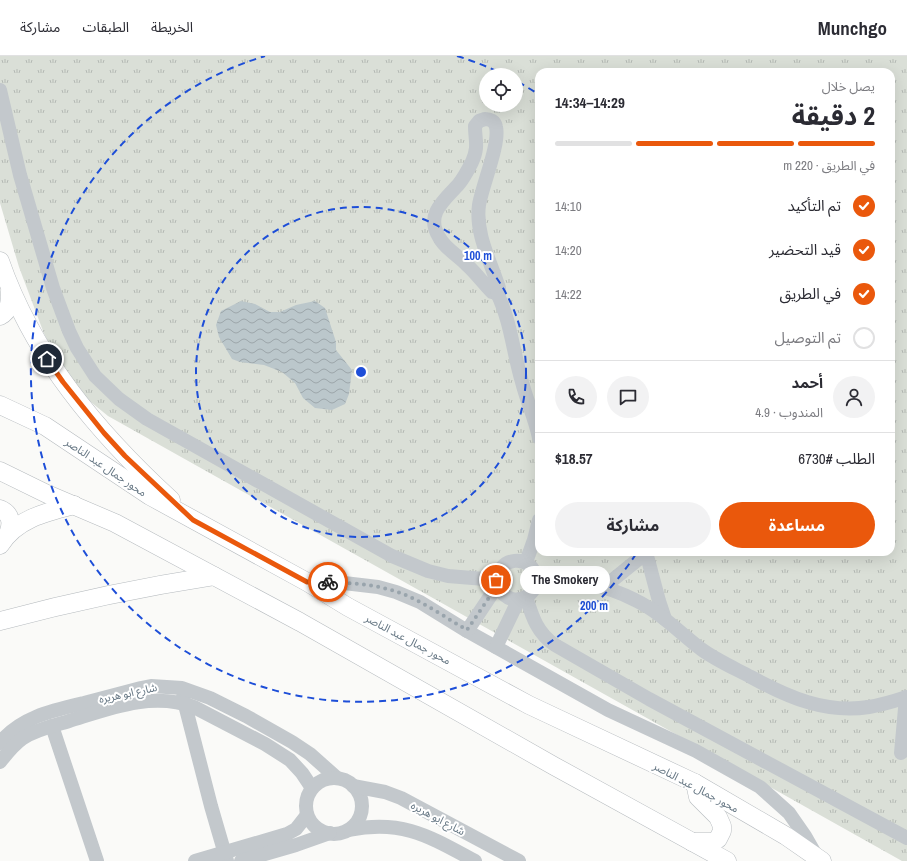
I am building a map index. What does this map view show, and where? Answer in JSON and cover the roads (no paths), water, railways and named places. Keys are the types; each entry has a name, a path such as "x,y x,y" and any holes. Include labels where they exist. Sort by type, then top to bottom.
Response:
{"main road":[{"path":"0,261 10,291 40,347 63,382 82,407 125,456 193,520"},
{"path":"0,316 7,311 9,307 10,291"},
{"name":"محور جمال عبد الناصر","path":"0,405 44,426 131,484 193,520 307,582 348,607 529,705 696,783 773,828 820,859"},
{"path":"0,471 47,494 115,523 300,622 554,766 728,861"},
{"path":"4,540 20,525 34,517 74,505"},
{"path":"0,509 5,511 10,518 10,527 4,540"},
{"path":"0,620 52,607 178,581 214,576"},
{"path":"692,842 712,842 718,839 722,831 722,826 718,817 698,797 696,793 696,783"}],"street":[{"path":"0,90 20,175 58,302 77,348 95,376 108,389 146,419 392,556 428,571 448,576 497,583"},
{"path":"497,293 492,292 468,265 444,245 434,226 438,206 466,174 472,162 477,147 475,126 479,121 485,119 491,120 495,124 496,134 494,150 482,192 479,213 482,238 499,288 497,293 510,326 522,384 535,419"},
{"path":"526,562 535,536"},
{"path":"604,587 642,556"},
{"path":"647,556 665,619"},
{"path":"467,630 497,583 498,572 503,565 510,561 518,560 526,562 536,575 536,583 533,591 523,598 496,647"},
{"path":"536,575 576,580 604,587 636,600 665,619 701,649 717,659 798,700 826,707 856,708 870,707 907,697 901,753"},
{"path":"307,582 346,583 378,587 396,592 420,602 608,710 696,751 760,787 789,813 820,859"},
{"path":"497,583 502,594 510,599 523,598"},
{"path":"523,598 538,628 545,637 555,645 649,699 907,838"},
{"name":"شارع ابو هريره","path":"0,743 11,731 21,724 38,716 141,688 165,686 182,688 210,698 292,742 310,754 337,778"},
{"path":"182,688 183,703 226,857"},
{"name":"شارع ابو هريره","path":"0,762 14,745 34,732 132,703 162,700 183,703 221,720 265,744 290,760 302,772 312,788"},
{"path":"52,726 97,861"},
{"path":"337,778 346,780 353,786 358,792 362,809 357,820 349,830 336,834 316,827 307,815 306,806 307,796 312,788 323,780 337,778"},
{"name":"شارع ابو هريره","path":"353,786 386,792 401,798 519,861"},
{"path":"195,861 226,857 287,834 296,829 307,815"},
{"name":"شارع ابو هريره","path":"349,830 379,826 409,830 428,836 475,861"},
{"path":"241,861 296,845 330,833"}],"water":[{"path":"241,301 255,304 270,312 280,312 296,305 315,301 325,308 336,342 336,350 352,370 349,394 345,404 332,410 315,408 303,398 295,383 282,372 264,365 240,362 232,359 219,337 216,325 221,311"}],"place":[{"name":"The Smokery","path":"496,580"}]}
